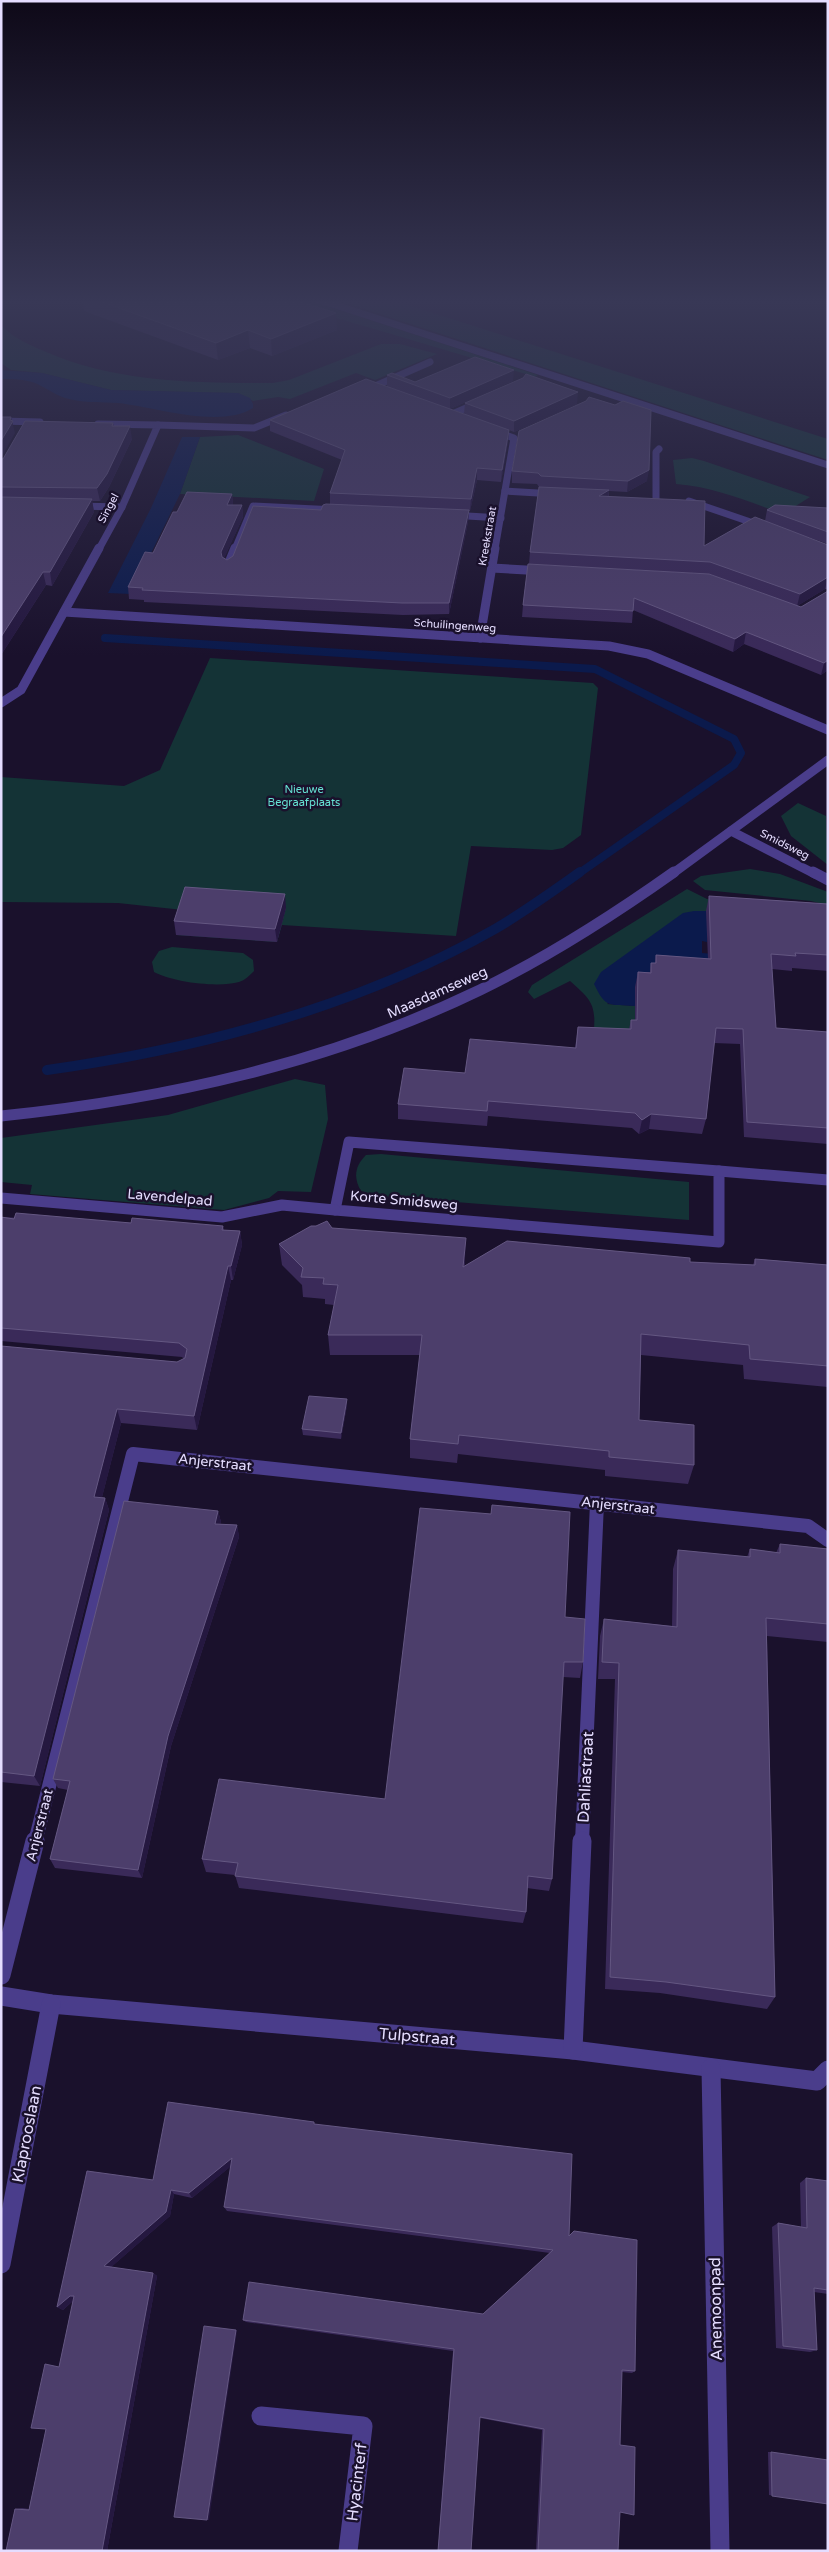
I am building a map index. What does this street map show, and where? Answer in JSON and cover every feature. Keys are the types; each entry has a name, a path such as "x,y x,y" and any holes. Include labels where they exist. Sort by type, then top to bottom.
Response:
{"street":[{"path":"93,423 254,428 277,418"},
{"path":"684,418 828,465"},
{"path":"1,421 46,422"},
{"path":"23,429 28,422"},
{"name":"Singel","path":"1,703 21,690 122,507 158,425"},
{"path":"486,428 514,438 523,434"},
{"name":"Kreekstraat","path":"480,638 514,438"},
{"path":"656,499 656,452 659,449"},
{"path":"505,491 561,494"},
{"path":"646,498 666,500"},
{"path":"676,500 695,501 767,528"},
{"path":"66,506 122,507"},
{"path":"228,565 254,506 341,510"},
{"path":"445,515 501,518"},
{"path":"492,568 551,571"},
{"name":"Schuilingenweg","path":"64,612 609,646 648,654 828,730"},
{"name":"Maasdamseweg","path":"1,1116 122,1103 197,1089 294,1063 424,1016 487,987 546,956 671,875 828,760"},
{"name":"Smidsweg","path":"730,831 828,880"},
{"name":"Korte Smidsweg","path":"718,1170 718,1242 335,1210 349,1142 718,1170 828,1180"},
{"name":"Lavendelpad","path":"1,1198 222,1217 282,1205 335,1210"},
{"name":"Anjerstraat","path":"1,1975 133,1454 808,1526 828,1540"},
{"name":"Dahliastraat","path":"573,2050 597,1503"},
{"name":"Tulpstraat","path":"1,1996 50,2004 573,2050 817,2081 828,2070"},
{"name":"Klaprooslaan","path":"1,2264 50,2004"},
{"name":"Anemoonpad","path":"711,2068 720,2551"},
{"name":"Hyacinterf","path":"261,2416 363,2426 348,2551"}],"green space":[{"path":"699,418 762,418 828,439 828,460"},
{"path":"238,435 324,469 314,501 180,494 200,437"},
{"path":"692,458 810,497 783,514 717,491 676,484 673,460"},
{"name":"Nieuwe Begraafplaats","path":"210,658 593,683 598,688 581,835 563,848 552,850 471,846 456,936 282,925 277,942 176,935 183,910 118,903 1,902 1,777 124,786 160,770"},
{"path":"798,803 826,816 828,865 791,836 781,816"},
{"path":"750,869 780,874 828,892 828,905 811,901 705,890 693,881 701,876"},
{"path":"687,889 707,899 804,907 707,911 607,1004 635,1006 635,1018 748,1041 594,1029 594,1013 590,1002 570,981 534,999 528,992 532,985"},
{"path":"172,947 243,953 253,960 254,971 245,979 230,984 195,983 172,979 154,972 152,962 159,951"},
{"path":"295,1079 325,1085 328,1119 311,1192 278,1191 269,1198 224,1210 30,1194 32,1185 1,1182 1,1138 168,1115"},
{"path":"381,1154 689,1182 689,1220 378,1196 361,1191 356,1176 359,1163 366,1155"}],"water":[{"path":"182,437 200,437 180,494 131,594 108,593 151,508"},
{"path":"707,911 707,942 702,941 702,953 714,954 714,974 635,987 635,1006 609,1004 602,998 594,984 601,972 683,913"}],"building":[{"path":"1,418 11,418 10,420 13,421 1,441"},
{"path":"274,418 476,418 509,430 502,470 477,468 471,499 330,493 345,450 270,420"},
{"path":"506,418 520,418 514,421"},
{"path":"548,418 651,418 649,470 628,481 541,476 538,473 512,471 519,431"},
{"path":"25,421 113,423 112,426 130,426 107,474 97,488 1,487 1,459 3,459"},
{"path":"539,487 609,490 599,496 705,501 704,546 755,517 828,545 828,577 800,594 710,562 530,552"},
{"path":"187,492 232,494 227,505 242,505 221,552 222,557 227,560 233,556 253,506 321,510 323,505 326,504 469,510 449,603 402,603 142,590 143,588 128,587 145,552 153,553 173,512 177,512"},
{"path":"1,497 92,499 50,572 43,572 1,637"},
{"path":"775,505 828,508 828,532 767,510"},
{"path":"528,564 709,574 801,607 828,591 828,660 824,663 746,632 735,639 634,598 633,611 523,605"},
{"path":"185,887 285,894 275,929 174,921"},
{"path":"709,896 828,904 828,955 795,953 796,956 771,954 776,1028 828,1032 828,1128 747,1122 743,1029 716,1028 706,1119 651,1114 642,1120 635,1113 488,1101 487,1111 398,1104 404,1068 465,1073 470,1039 576,1048 578,1027 631,1029 631,1020 637,1020 638,972 651,973 651,963 656,963 656,955 711,959"},
{"path":"16,1213 131,1223 132,1218 223,1226 222,1230 240,1231 231,1266 228,1266 194,1416 117,1409 94,1497 105,1498 34,1776 1,1772 1,1346 177,1362 185,1358 187,1349 179,1343 1,1328 1,1217 14,1219"},
{"path":"327,1221 332,1228 466,1238 463,1267 507,1241 690,1258 690,1262 755,1265 755,1259 828,1265 828,1366 750,1359 749,1345 641,1334 639,1420 694,1425 694,1465 609,1457 609,1451 459,1435 458,1444 410,1439 422,1335 328,1335 338,1285 323,1284 324,1278 301,1277 303,1268 279,1244 311,1226"},
{"path":"309,1396 347,1399 341,1433 302,1429"},
{"path":"124,1501 218,1511 215,1524 237,1525 168,1736 138,1870 50,1859 70,1781 53,1779"},
{"path":"492,1505 570,1512 565,1617 585,1619 583,1662 564,1662 552,1879 528,1876 526,1912 235,1876 238,1863 202,1859 219,1779 385,1799 420,1508 491,1514"},
{"path":"780,1544 828,1549 828,1624 766,1618 775,1997 666,1982 610,1977 619,1663 602,1662 604,1619 677,1627 678,1550 750,1557 750,1549 780,1553"},
{"path":"168,2102 314,2122 314,2124 572,2154 569,2236 574,2231 637,2240 635,2371 622,2370 620,2445 635,2447 634,2515 620,2512 618,2551 538,2551 544,2429 480,2417 471,2551 438,2551 454,2349 243,2320 249,2282 483,2314 553,2250 224,2207 232,2158 189,2193 171,2190 166,2212 104,2266 153,2273 102,2551 6,2551 15,2509 29,2510 46,2429 31,2428 45,2364 59,2367 74,2296 70,2296 57,2307 87,2171 153,2180"},
{"path":"806,2178 828,2181 828,2290 814,2288 817,2350 783,2346 778,2223 807,2228"},
{"path":"204,2326 236,2330 207,2520 174,2517"},
{"path":"771,2452 828,2460 828,2504 772,2496"}],"waterway":[{"path":"105,638 595,669 734,739 741,753 734,765 578,874"},
{"path":"47,1070 163,1050 221,1036 334,1002 389,981 443,957 495,929 580,872"}]}
